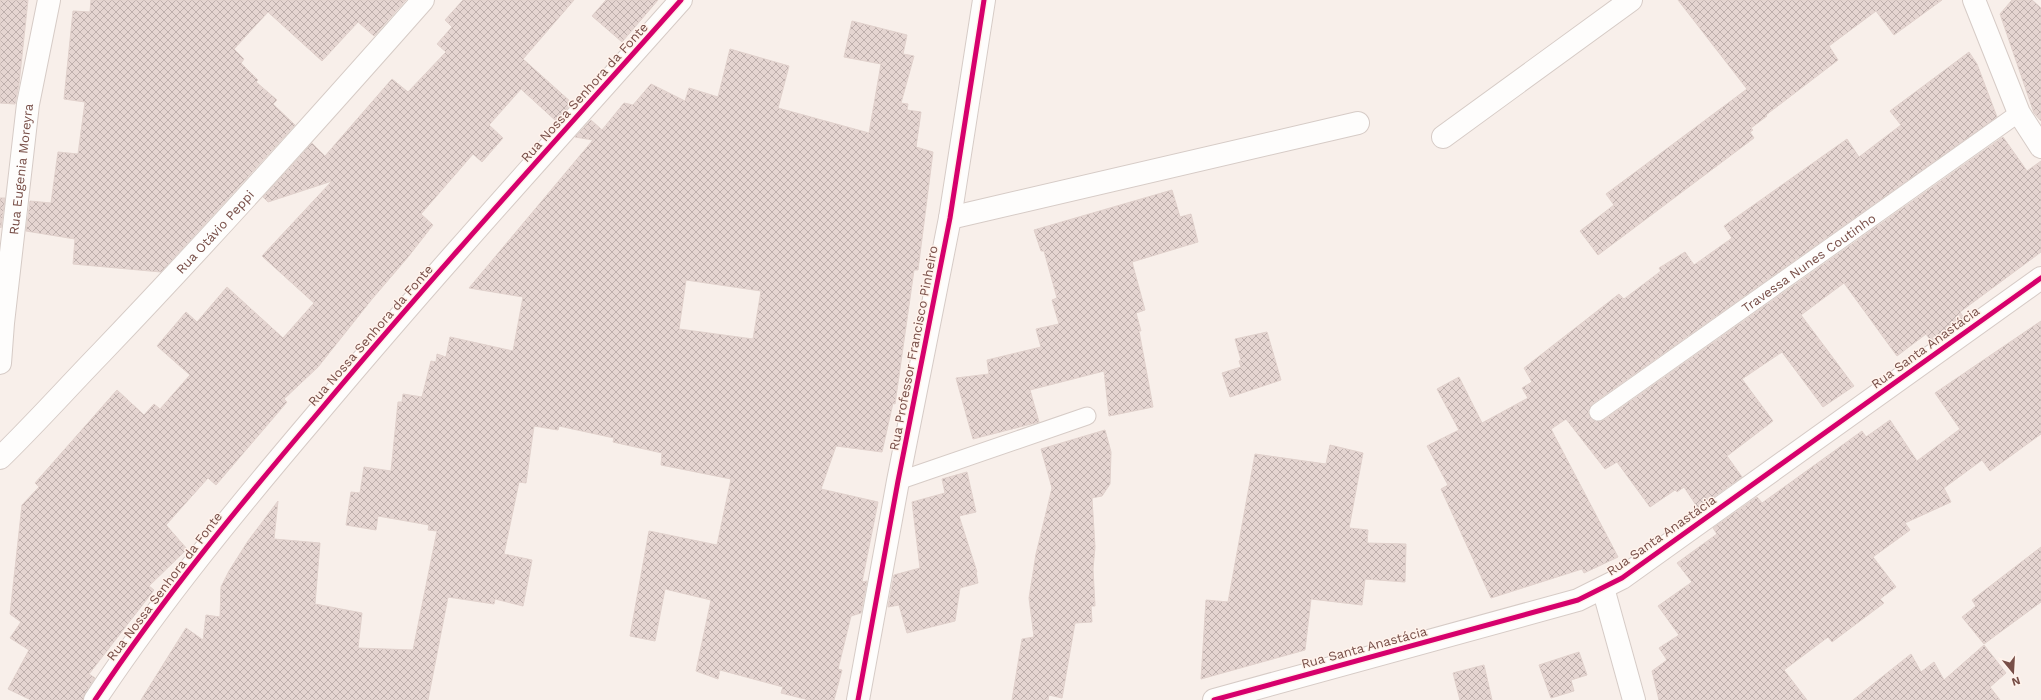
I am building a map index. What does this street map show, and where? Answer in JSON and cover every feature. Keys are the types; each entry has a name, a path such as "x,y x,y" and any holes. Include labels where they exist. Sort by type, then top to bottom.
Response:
{"street":[{"name":"Rua Eugenia Moreyra","path":"0,363 3,323 28,104 49,0"},
{"name":"Rua Otávio Peppi","path":"0,458 35,425 62,393 148,304 305,134 423,0"},
{"name":"Rua Nossa Senhora da Fonte","path":"95,700 139,634 223,524 391,326 681,0"},
{"name":"Rua Professor Francisco Pinheiro","path":"858,700 898,481 950,218 984,0"},
{"path":"1443,137 1631,0"},
{"path":"1974,0 2019,112 2041,147"},
{"path":"950,218 1358,123"},
{"name":"Rua Santa Anastácia","path":"1214,700 1578,600 1622,578 2041,278"},
{"path":"1602,588 1634,700"}],"lane":[{"name":"Travessa Nunes Coutinho","path":"1598,412 2019,112"},
{"path":"898,481 1087,416"}],"building":[{"path":"0,0 28,0 19,84 15,104 0,103"},
{"path":"91,0 406,0 374,36 358,22 322,61 268,12 234,49 244,59 241,63 258,80 256,82 277,100 273,104 295,125 161,272 73,264 75,239 26,231 30,201 51,203 58,152 78,154 85,102 64,99 73,11 90,12"},
{"path":"463,0 574,0 523,59 572,103 556,121 521,89 489,125 503,138 482,162 473,154 421,214 433,225 408,257 372,299 318,367 284,399 287,402 216,485 208,478 166,525 187,549 149,586 154,590 89,674 95,678 85,693 83,700 31,700 8,689 29,650 10,638 21,622 10,614 22,505 39,487 35,483 117,390 144,415 154,404 160,409 190,375 157,346 186,312 197,322 227,287 283,338 314,303 262,256 332,181 268,202 263,197 312,143 325,156 392,79 408,92 446,52 437,44 452,27 445,20"},
{"path":"606,0 658,0 622,42 592,16"},
{"path":"1678,0 1942,0 1894,35 1876,11 1829,46 1838,60 1751,128 1753,130 1750,132 1754,138 1598,255 1580,231 1614,205 1606,194 1747,89"},
{"path":"2012,0 2032,0 2041,8 2041,121 2034,113 2000,14"},
{"path":"852,21 907,35 903,54 914,56 901,103 908,104 907,110 921,112 916,147 933,152 918,270 914,270 895,404 893,403 882,452 836,446 821,489 878,502 862,582 867,581 861,613 851,616 838,669 842,670 834,700 809,700 781,693 783,687 720,670 718,679 696,671 711,600 665,589 655,641 630,636 649,531 717,545 731,479 661,465 662,453 613,442 614,438 559,426 558,430 534,426 526,483 519,482 504,554 532,560 523,606 495,599 494,604 448,597 428,700 141,700 186,628 203,640 206,615 220,617 221,587 229,571 248,541 278,501 274,539 320,543 315,604 362,613 358,648 413,650 437,531 428,530 429,525 378,516 376,530 346,525 351,492 360,493 364,467 391,471 398,402 402,402 403,394 422,397 431,361 436,362 437,354 446,357 450,337 513,351 523,297 469,288 593,140 575,137 591,120 602,130 624,103 633,105 651,84 685,101 689,88 718,97 730,49 789,66 778,108 869,133 881,64 844,57","holes":["686,280 761,291 753,339 679,329"]},
{"path":"1969,52 1977,64 1997,117 1592,404 1588,413 1594,421 1604,420 2003,137 2027,171 2041,161 2041,252 1960,312 1964,318 1931,341 1926,334 1897,356 1844,283 1801,315 1854,386 1823,407 1782,352 1742,379 1773,421 1727,456 1742,477 1698,508 1684,487 1677,492 1675,490 1650,507 1617,462 1605,469 1566,419 1551,429 1618,557 1584,573 1582,569 1491,598 1441,489 1448,485 1427,446 1459,430 1437,389 1459,377 1482,423 1528,398 1522,388 1532,382 1524,368 1619,294 1624,299 1661,271 1659,268 1685,252 1694,265 1732,238 1724,226 1847,139 1859,157 1901,125 1890,111"},
{"path":"1172,190 1180,217 1191,214 1198,242 1132,262 1145,310 1136,313 1141,331 1139,331 1153,407 1109,416 1104,371 1030,390 1039,422 973,439 956,378 989,374 987,360 1041,347 1036,329 1059,324 1052,300 1057,298 1044,251 1041,251 1034,230"},
{"path":"0,198 5,198 1,228 0,227"},
{"path":"2041,321 2041,434 1990,471 1982,460 1944,488 1951,502 1905,523 1910,530 1873,557 1896,587 1880,599 1884,603 1832,642 1828,637 1784,670 1807,700 1659,700 1652,671 1667,660 1659,648 1679,635 1658,606 1692,582 1677,563 1717,534 1713,528 1757,497 1762,503 1862,431 1866,437 1890,420 1917,461 1960,429 1935,393"},
{"path":"1267,332 1281,380 1230,397 1222,373 1241,367 1239,361 1241,360 1235,339"},
{"path":"1105,430 1111,452 1110,484 1102,496 1092,498 1095,547 1093,569 1095,606 1091,606 1092,622 1075,623 1062,698 1049,695 1048,700 1012,700 1022,639 1034,637 1029,598 1036,554 1052,488 1041,449"},
{"path":"1330,445 1363,453 1349,528 1368,530 1367,543 1406,544 1405,582 1365,579 1362,605 1311,599 1305,650 1201,679 1206,600 1228,602 1255,454 1326,464"},
{"path":"967,472 976,512 959,516 977,572 978,583 960,588 955,621 907,633 899,605 888,607 894,575 920,568 912,502 945,493 942,479"},
{"path":"2041,547 2041,602 1984,644 1962,617 1976,606 1972,600"},
{"path":"1984,645 2006,673 1990,687 2000,700 1853,700 1911,654 1921,672 1934,662 1944,680"},
{"path":"1579,652 1587,675 1571,680 1574,691 1551,698 1539,665"},
{"path":"1484,665 1492,700 1460,700 1453,673"}],"cycle path":[{"path":"95,700 147,625 230,518 452,257 681,0"},
{"path":"858,700 898,481 950,218 984,0"},
{"path":"1214,700 1578,600 1622,578 2041,278"}]}
